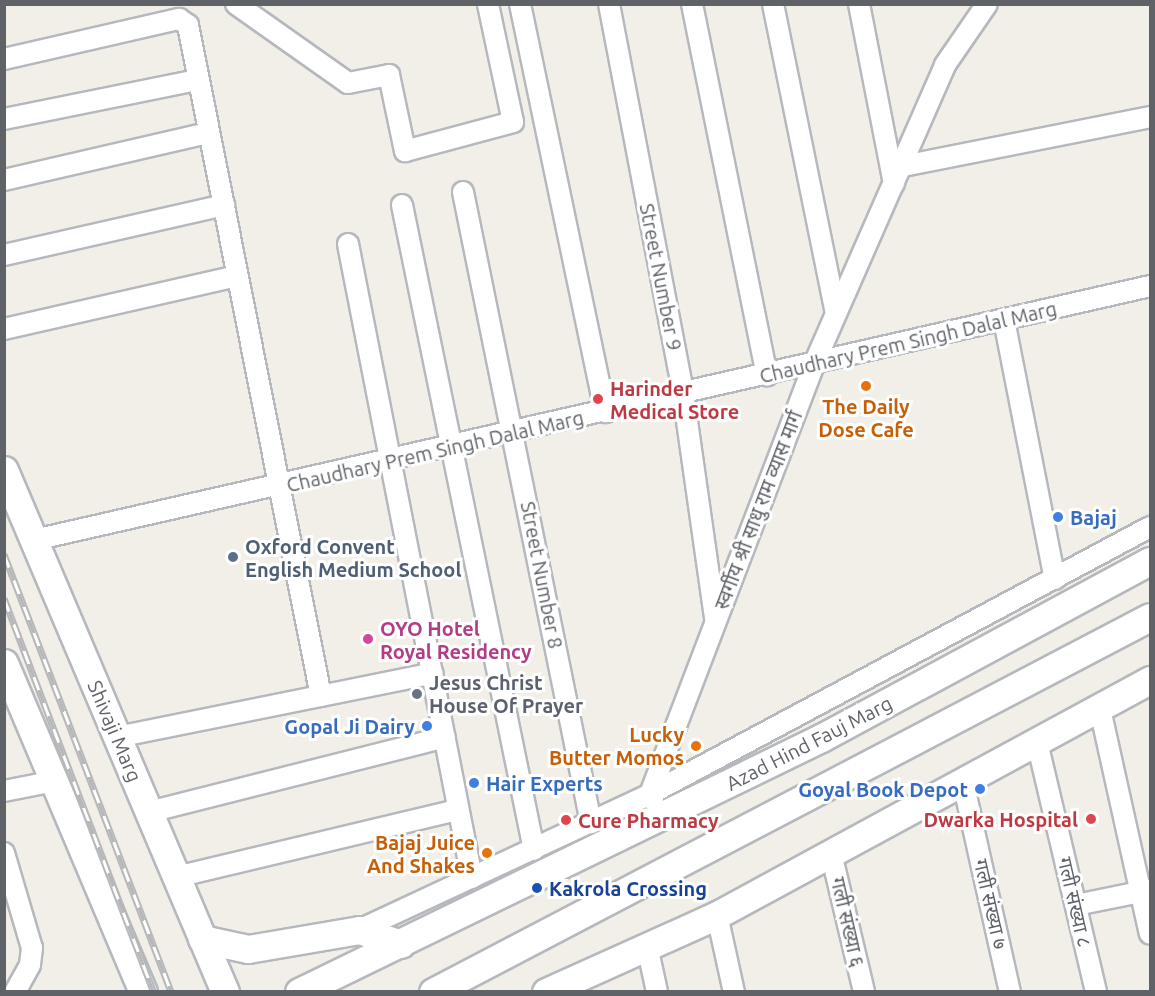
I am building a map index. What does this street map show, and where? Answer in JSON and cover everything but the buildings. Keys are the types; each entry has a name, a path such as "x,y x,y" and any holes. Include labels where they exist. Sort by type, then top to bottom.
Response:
{"main road":[{"name":"Shivaji Marg","path":"4,470 225,992"},
{"name":"Azad Hind Fauj Marg","path":"299,992 663,818 1150,561"},
{"path":"447,989 1150,618"},
{"path":"4,663 143,992"},
{"path":"546,992 584,983 647,946 717,915 1150,680"},
{"path":"202,939 248,949 359,930 401,944"}],"street":[{"path":"236,4 348,83 389,75 405,151 513,122 488,4"},
{"path":"520,4 605,412"},
{"name":"Street Number 9","path":"609,4 683,393 716,622"},
{"path":"692,4 767,375"},
{"path":"773,4 836,313"},
{"path":"859,4 894,184"},
{"name":"स्वर्गीय श्री साधु राम व्यास मार्ग","path":"650,794 814,364 903,166 945,65 984,7"},
{"path":"4,59 179,19 188,25 197,80 224,205 321,696"},
{"path":"4,119 197,80"},
{"path":"903,166 1150,117"},
{"path":"4,180 208,133"},
{"name":"Street Number 8","path":"463,192 591,823"},
{"path":"4,255 224,205"},
{"path":"402,206 534,850"},
{"path":"348,244 393,460 472,878"},
{"path":"4,329 237,276"},
{"name":"Chaudhary Prem Singh Dalal Marg","path":"34,540 280,487 1150,286"},
{"path":"1004,320 1055,579"},
{"path":"359,930 650,794 1150,527"},
{"path":"117,737 433,673"},
{"path":"1100,709 1146,891 1150,934"},
{"path":"149,812 445,736"},
{"name":"गली संख्या ८","path":"1037,742 1096,992"},
{"path":"4,791 55,781"},
{"name":"गली संख्या ७","path":"963,782 1010,992"},
{"path":"650,794 663,818"},
{"path":"176,877 458,810"},
{"path":"4,853 32,948 30,965 12,988"},
{"name":"गली संख्या ६","path":"831,853 864,992"},
{"path":"1076,905 1146,891"},
{"path":"717,915 734,992"},
{"path":"647,946 657,992"}],"railway":[{"path":"4,554 171,992"},
{"path":"4,598 154,992"}],"place":[{"name":"The Daily Dose Cafe","path":"866,386"},
{"name":"Harinder Medical Store","path":"598,399"},
{"name":"Bajaj","path":"1058,517"},
{"name":"Oxford Convent English Medium School","path":"233,557"},
{"name":"OYO Hotel Royal Residency","path":"368,639"},
{"name":"Jesus Christ House Of Prayer","path":"417,694"},
{"name":"Gopal Ji Dairy","path":"427,726"},
{"name":"Lucky Butter Momos","path":"696,746"},
{"name":"Hair Experts","path":"474,783"},
{"name":"Goyal Book Depot","path":"980,789"},
{"name":"Dwarka Hospital","path":"1091,819"},
{"name":"Cure Pharmacy","path":"566,820"},
{"name":"Bajaj Juice And Shakes","path":"487,853"},
{"name":"Kakrola Crossing","path":"537,888"}]}
